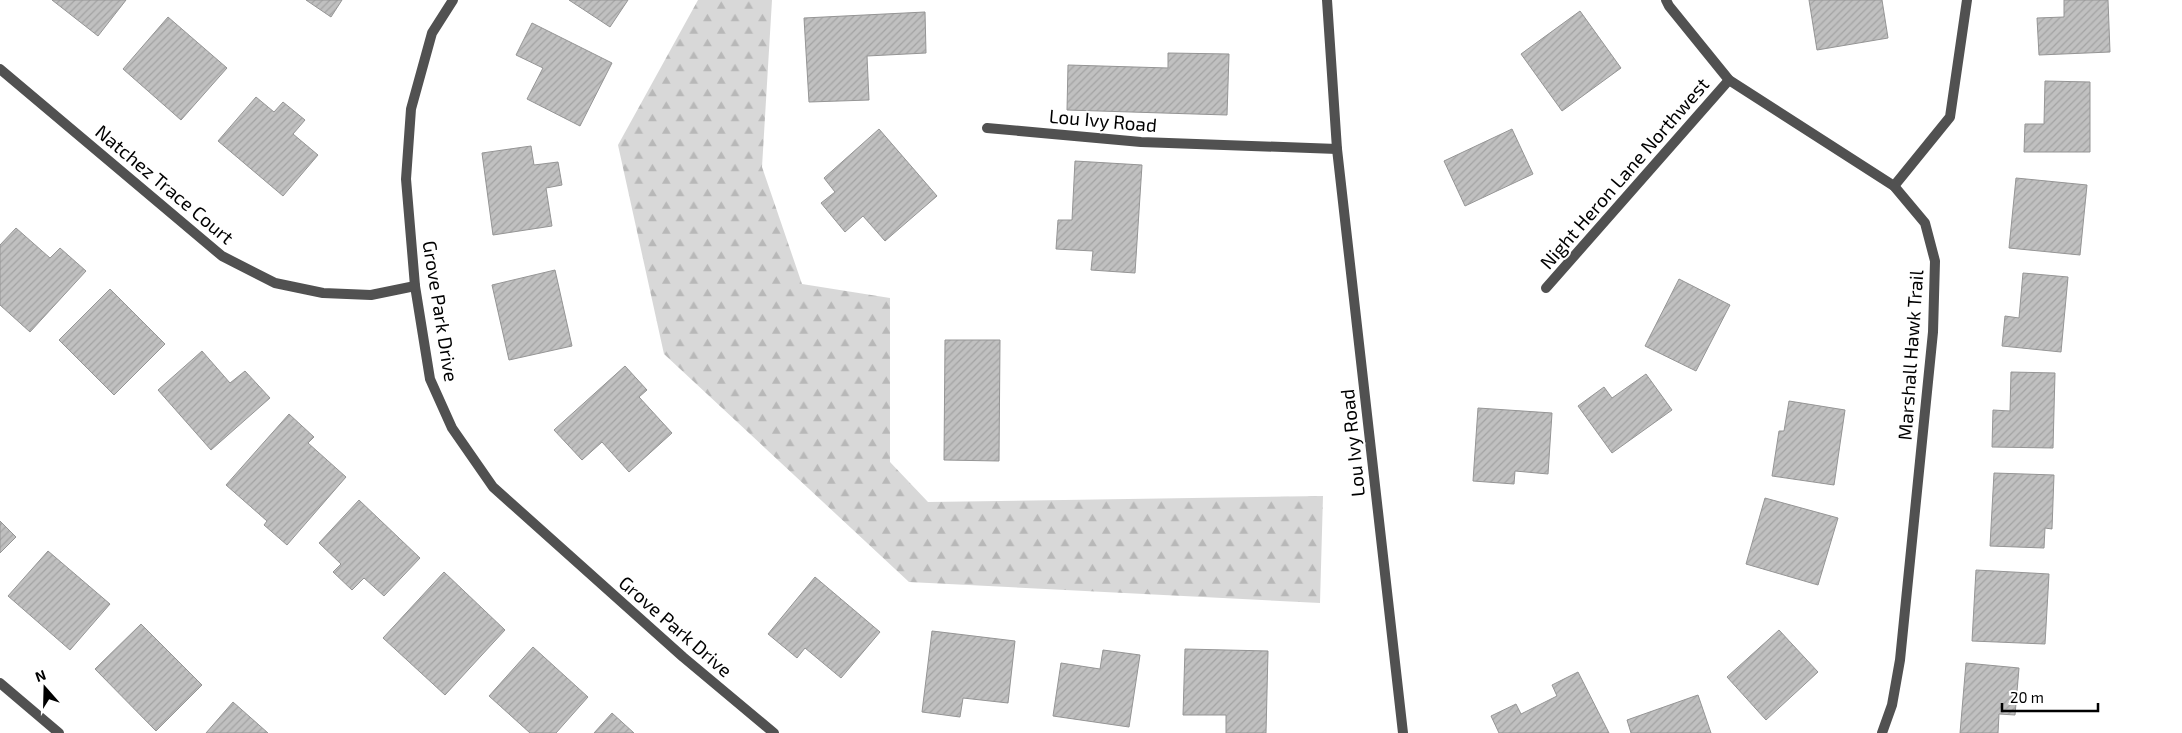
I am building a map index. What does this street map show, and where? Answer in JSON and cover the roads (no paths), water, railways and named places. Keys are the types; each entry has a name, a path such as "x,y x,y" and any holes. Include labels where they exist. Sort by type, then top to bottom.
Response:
{"street":[{"name":"Grove Park Drive","path":"453,0 432,33 411,109 406,179 415,286 430,378 452,428 493,487 683,657 774,733"},
{"name":"Lou Ivy Road","path":"1327,0 1337,149 1403,733"},
{"name":"Marshall Hawk Trail","path":"1666,0 1729,80 1894,186 1925,223 1935,261 1932,332 1900,660 1892,705 1882,733"},
{"path":"1894,186 1950,117 1967,0"},
{"name":"Natchez Trace Court","path":"0,69 222,256 275,283 323,293 371,295 415,286"},
{"name":"Night Heron Lane Northwest","path":"1546,288 1729,80"},
{"name":"Lou Ivy Road","path":"987,128 1141,142 1337,149"},
{"path":"0,683 59,733"}]}
